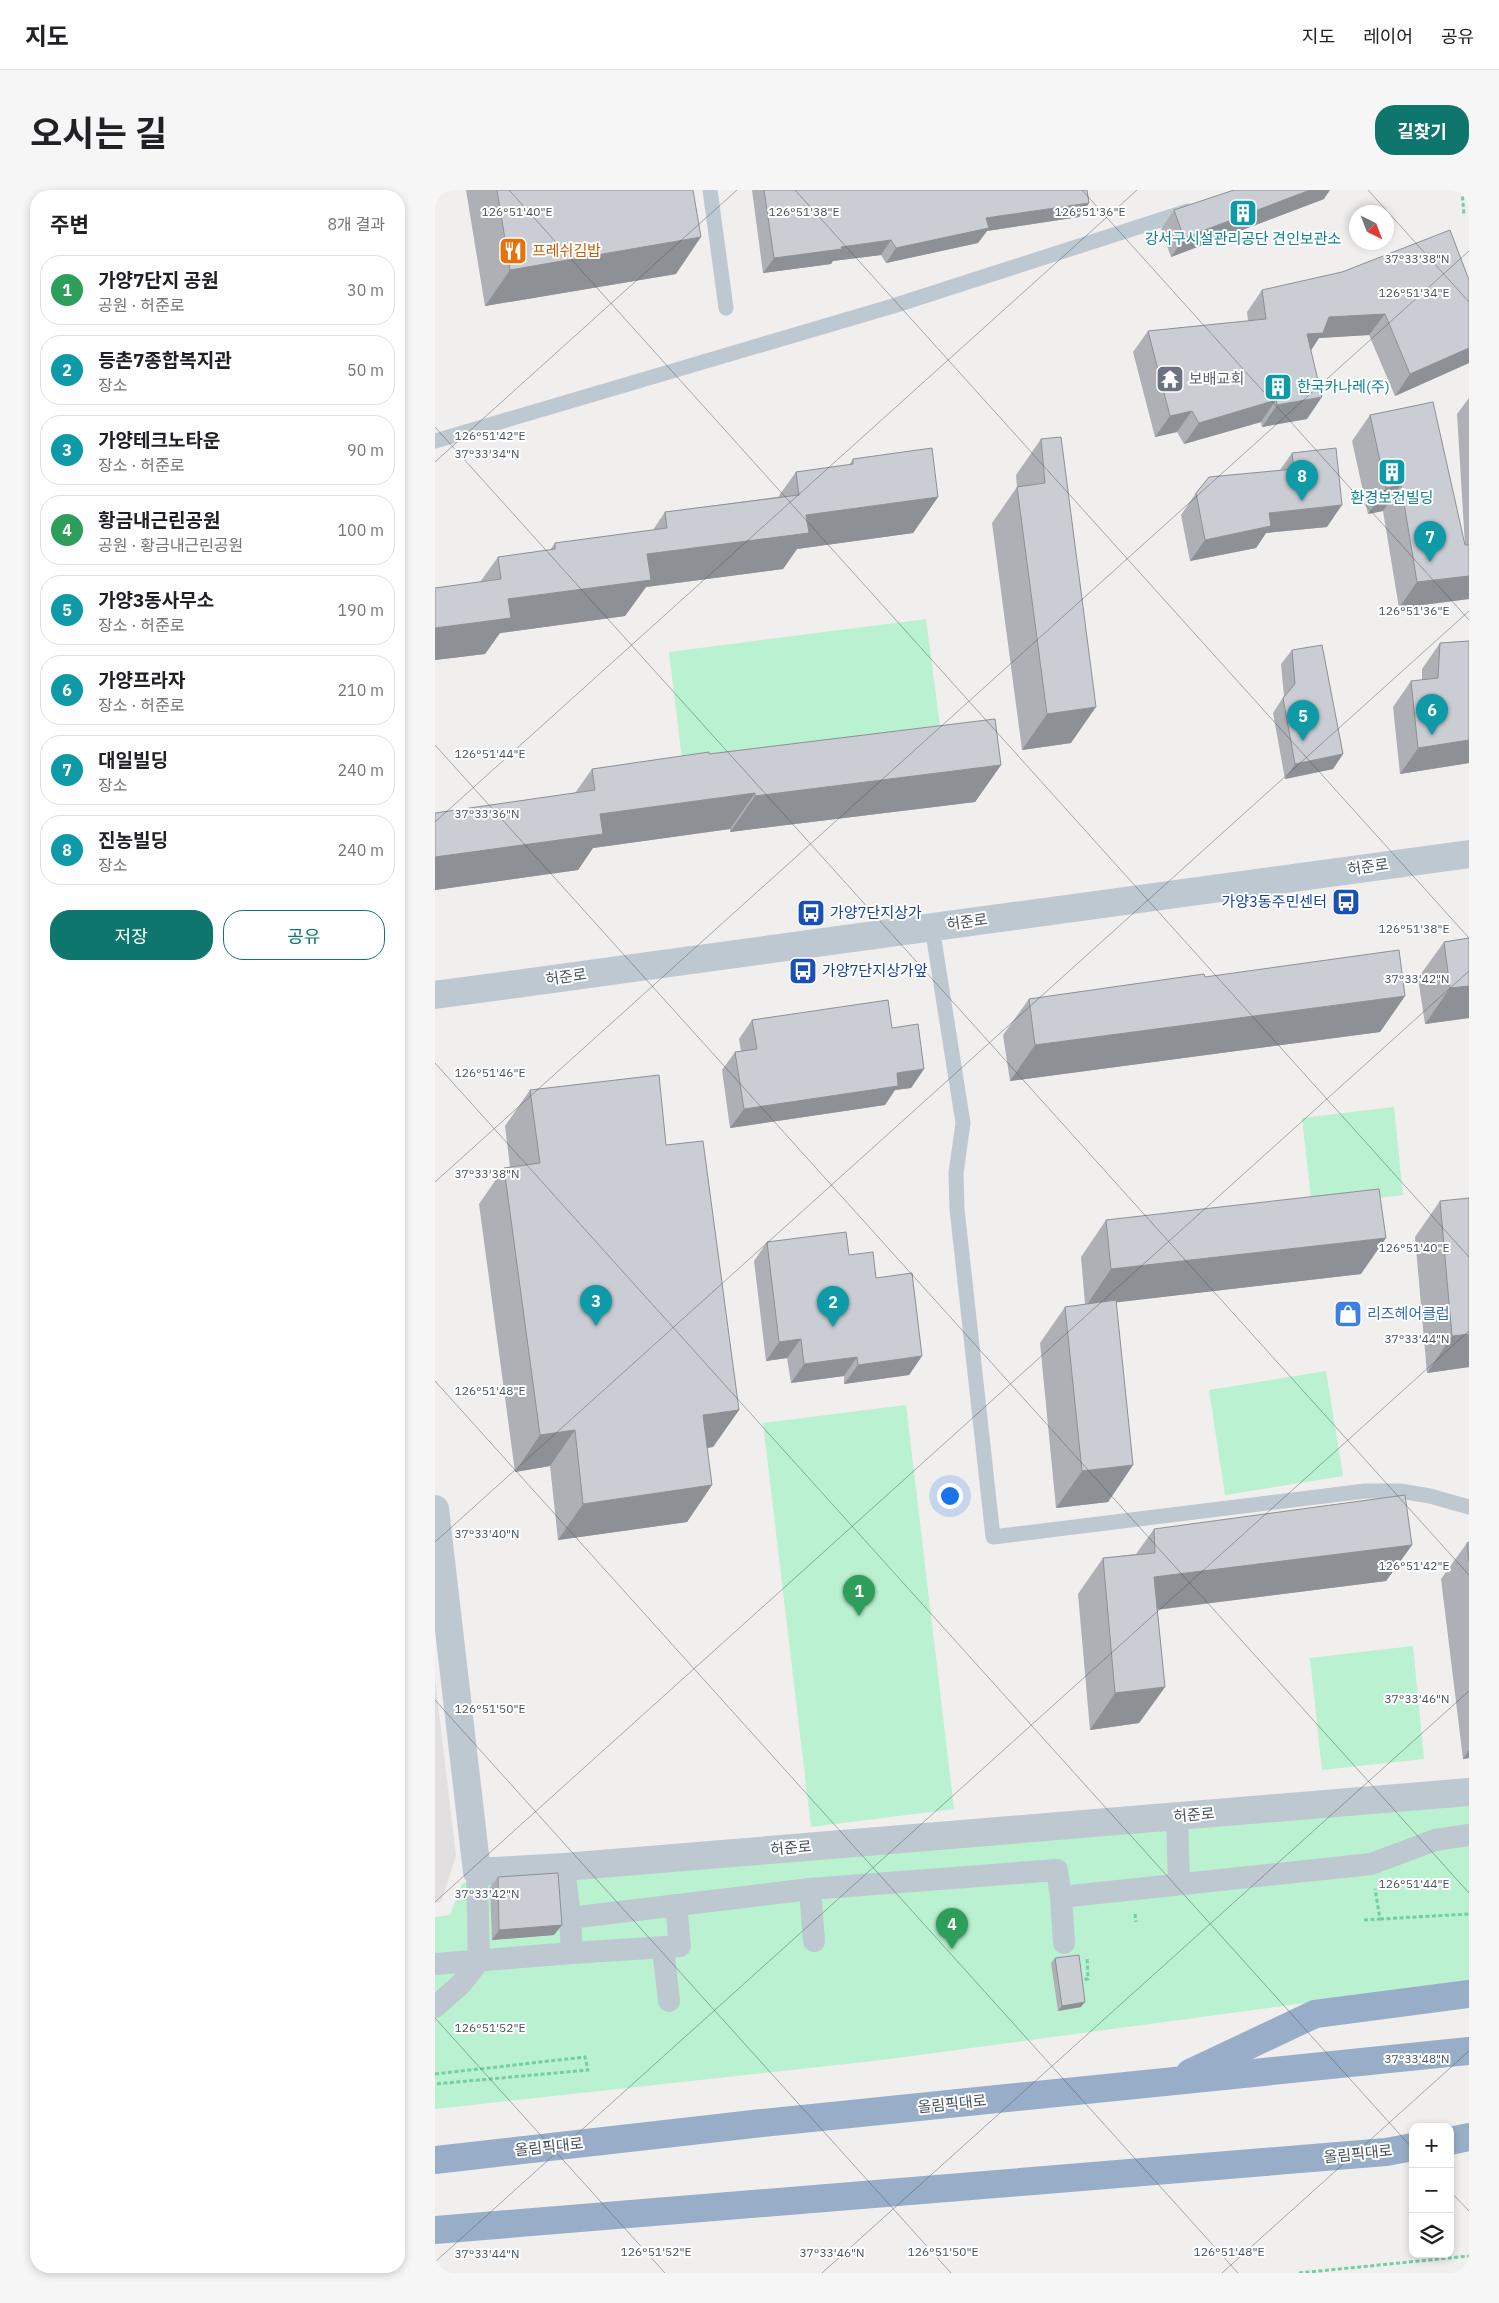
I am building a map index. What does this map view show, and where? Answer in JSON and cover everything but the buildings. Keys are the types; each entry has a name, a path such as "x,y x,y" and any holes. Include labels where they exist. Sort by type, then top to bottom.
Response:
{"highway":[{"path":"1172,2082 1315,2014 1469,1994"},
{"name":"올림픽대로","path":"435,2160 752,2124 1469,2051"},
{"path":"1454,2140 1469,2137"},
{"name":"올림픽대로","path":"435,2230 1400,2153"},
{"path":"1454,2155 1469,2156"}],"street":[{"name":"허준로","path":"435,995 1469,854"},
{"path":"435,1509 477,1872 479,1961 461,1984 435,2007"},
{"name":"허준로","path":"477,1872 564,1867 1469,1792"},
{"path":"1177,1816 1179,1884"},
{"path":"1061,1897 1371,1864 1435,1840 1469,1835"},
{"path":"564,1867 572,1953"},
{"path":"570,1918 810,1889 1057,1870 1064,1942"},
{"path":"810,1889 819,1931"},
{"path":"435,1964 680,1946 677,1905"},
{"path":"663,1948 669,2001"}],"lane":[{"path":"710,190 726,308"},
{"path":"435,441 893,306 1204,205"},
{"path":"932,927 963,1123 956,1173 957,1209 993,1537 1365,1491 1400,1491 1429,1496 1469,1507"}],"path":[{"path":"1462,190 1463,216"},
{"path":"1371,1864 1380,1919"},
{"path":"1364,1920 1469,1914"},
{"path":"435,2074 585,2057 588,2070 435,2084"},
{"path":"1299,2273 1469,2256"}],"shaded area":[{"path":"435,1679 456,1856 441,1902 435,1903"}],"green space":[{"path":"926,619 940,726 682,759 669,652"},
{"path":"1394,1107 1403,1195 1312,1206 1302,1118"},
{"path":"1326,1371 1343,1476 1225,1495 1209,1390"},
{"path":"906,1405 954,1809 811,1827 763,1423"},
{"path":"1413,1646 1424,1759 1322,1770 1310,1658"},
{"path":"1469,1801 1469,1981 882,2060 435,2109 435,1917 450,1915 462,1883"}],"place":[{"name":"강서구시설관리공단 견인보관소","path":"1243,213"},
{"name":"프레쉬김밥","path":"513,251"},
{"name":"보배교회","path":"1170,379"},
{"name":"한국카나레(주)","path":"1278,387"},
{"name":"환경보건빌딩","path":"1392,472"},
{"name":"진농빌딩","path":"1302,501"},
{"name":"대일빌딩","path":"1430,562"},
{"name":"가양프라자","path":"1432,735"},
{"name":"가양3동사무소","path":"1303,741"},
{"name":"가양3동주민센터","path":"1346,902"},
{"name":"가양7단지상가","path":"811,913"},
{"name":"가양7단지상가앞","path":"803,971"},
{"name":"리즈헤어클럽","path":"1348,1314"},
{"name":"가양테크노타운","path":"596,1326"},
{"name":"등촌7종합복지관","path":"833,1327"},
{"name":"가양7단지 공원","path":"859,1616"},
{"name":"황금내근린공원","path":"952,1949"}]}
